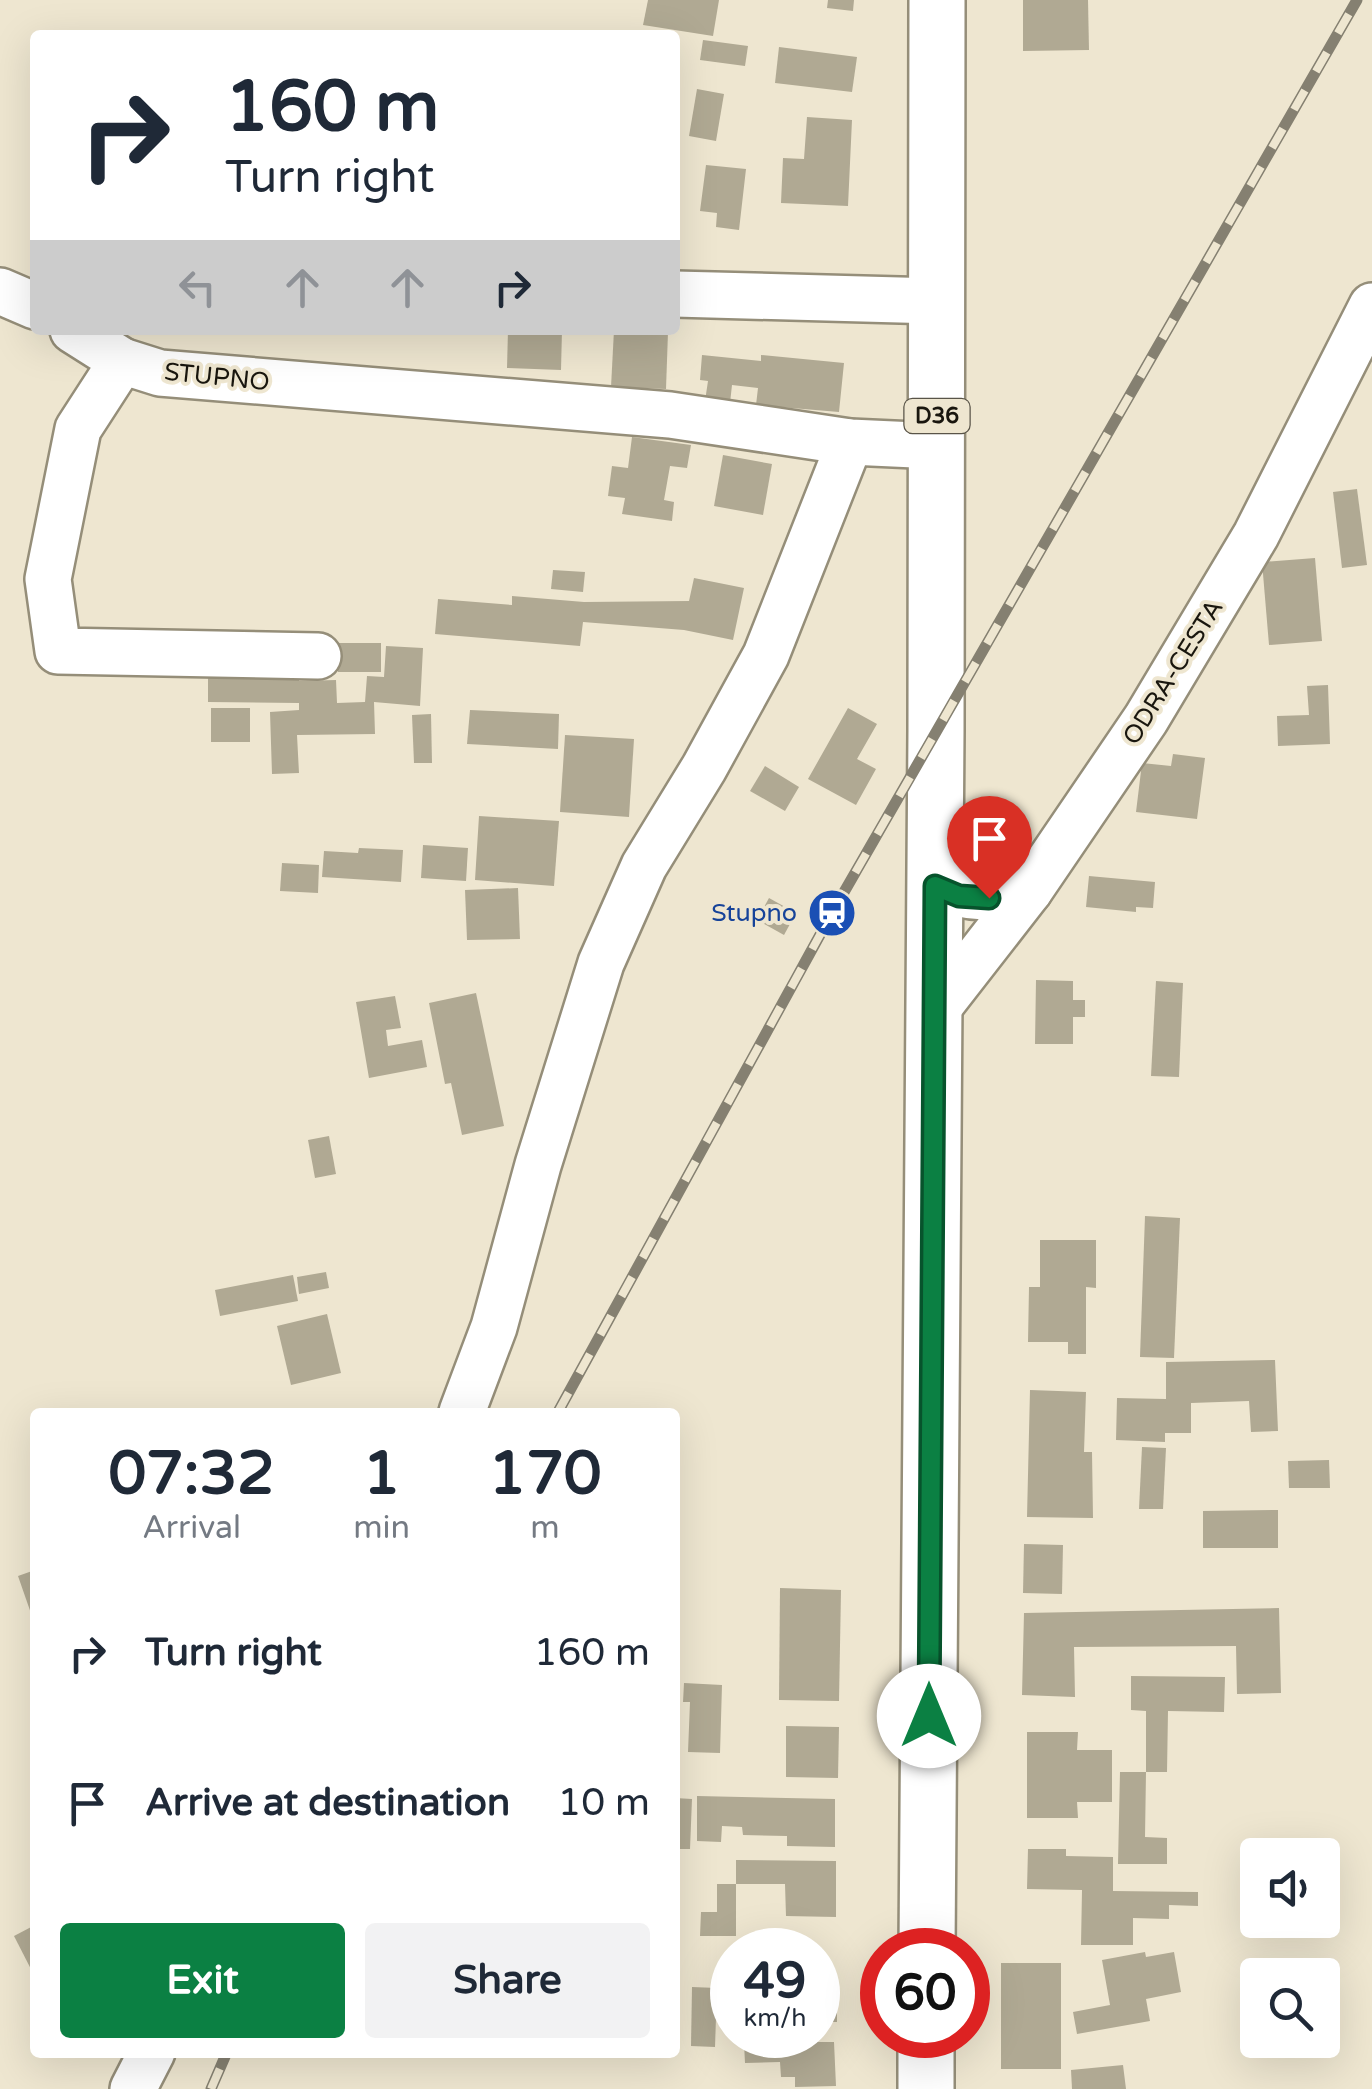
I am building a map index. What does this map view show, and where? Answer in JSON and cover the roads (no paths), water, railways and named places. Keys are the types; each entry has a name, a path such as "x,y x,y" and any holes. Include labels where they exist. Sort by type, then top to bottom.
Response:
{"main road":[{"name":"D36","path":"927,1928 937,0"},
{"path":"926,2058 926,2089"}],"street":[{"path":"0,291 30,304"},
{"path":"680,294 937,300"},
{"name":"ODRA-CESTA","path":"934,1013 1029,892 1146,719 1256,535 1372,306"},
{"name":"STUPNO","path":"81,335 122,361 160,373 670,416 850,442 937,446"},
{"path":"122,361 78,428 48,579 58,651 318,656"},
{"path":"464,1408 494,1327 538,1164 600,963 644,866 766,655 850,442"},
{"path":"935,886 959,896 989,898 1029,892"},
{"path":"132,2089 149,2058"}],"railway":[{"path":"560,1408 832,913 1357,0"},
{"path":"211,2089 224,2058"}],"place":[{"name":"Stupno","path":"832,913"}]}
